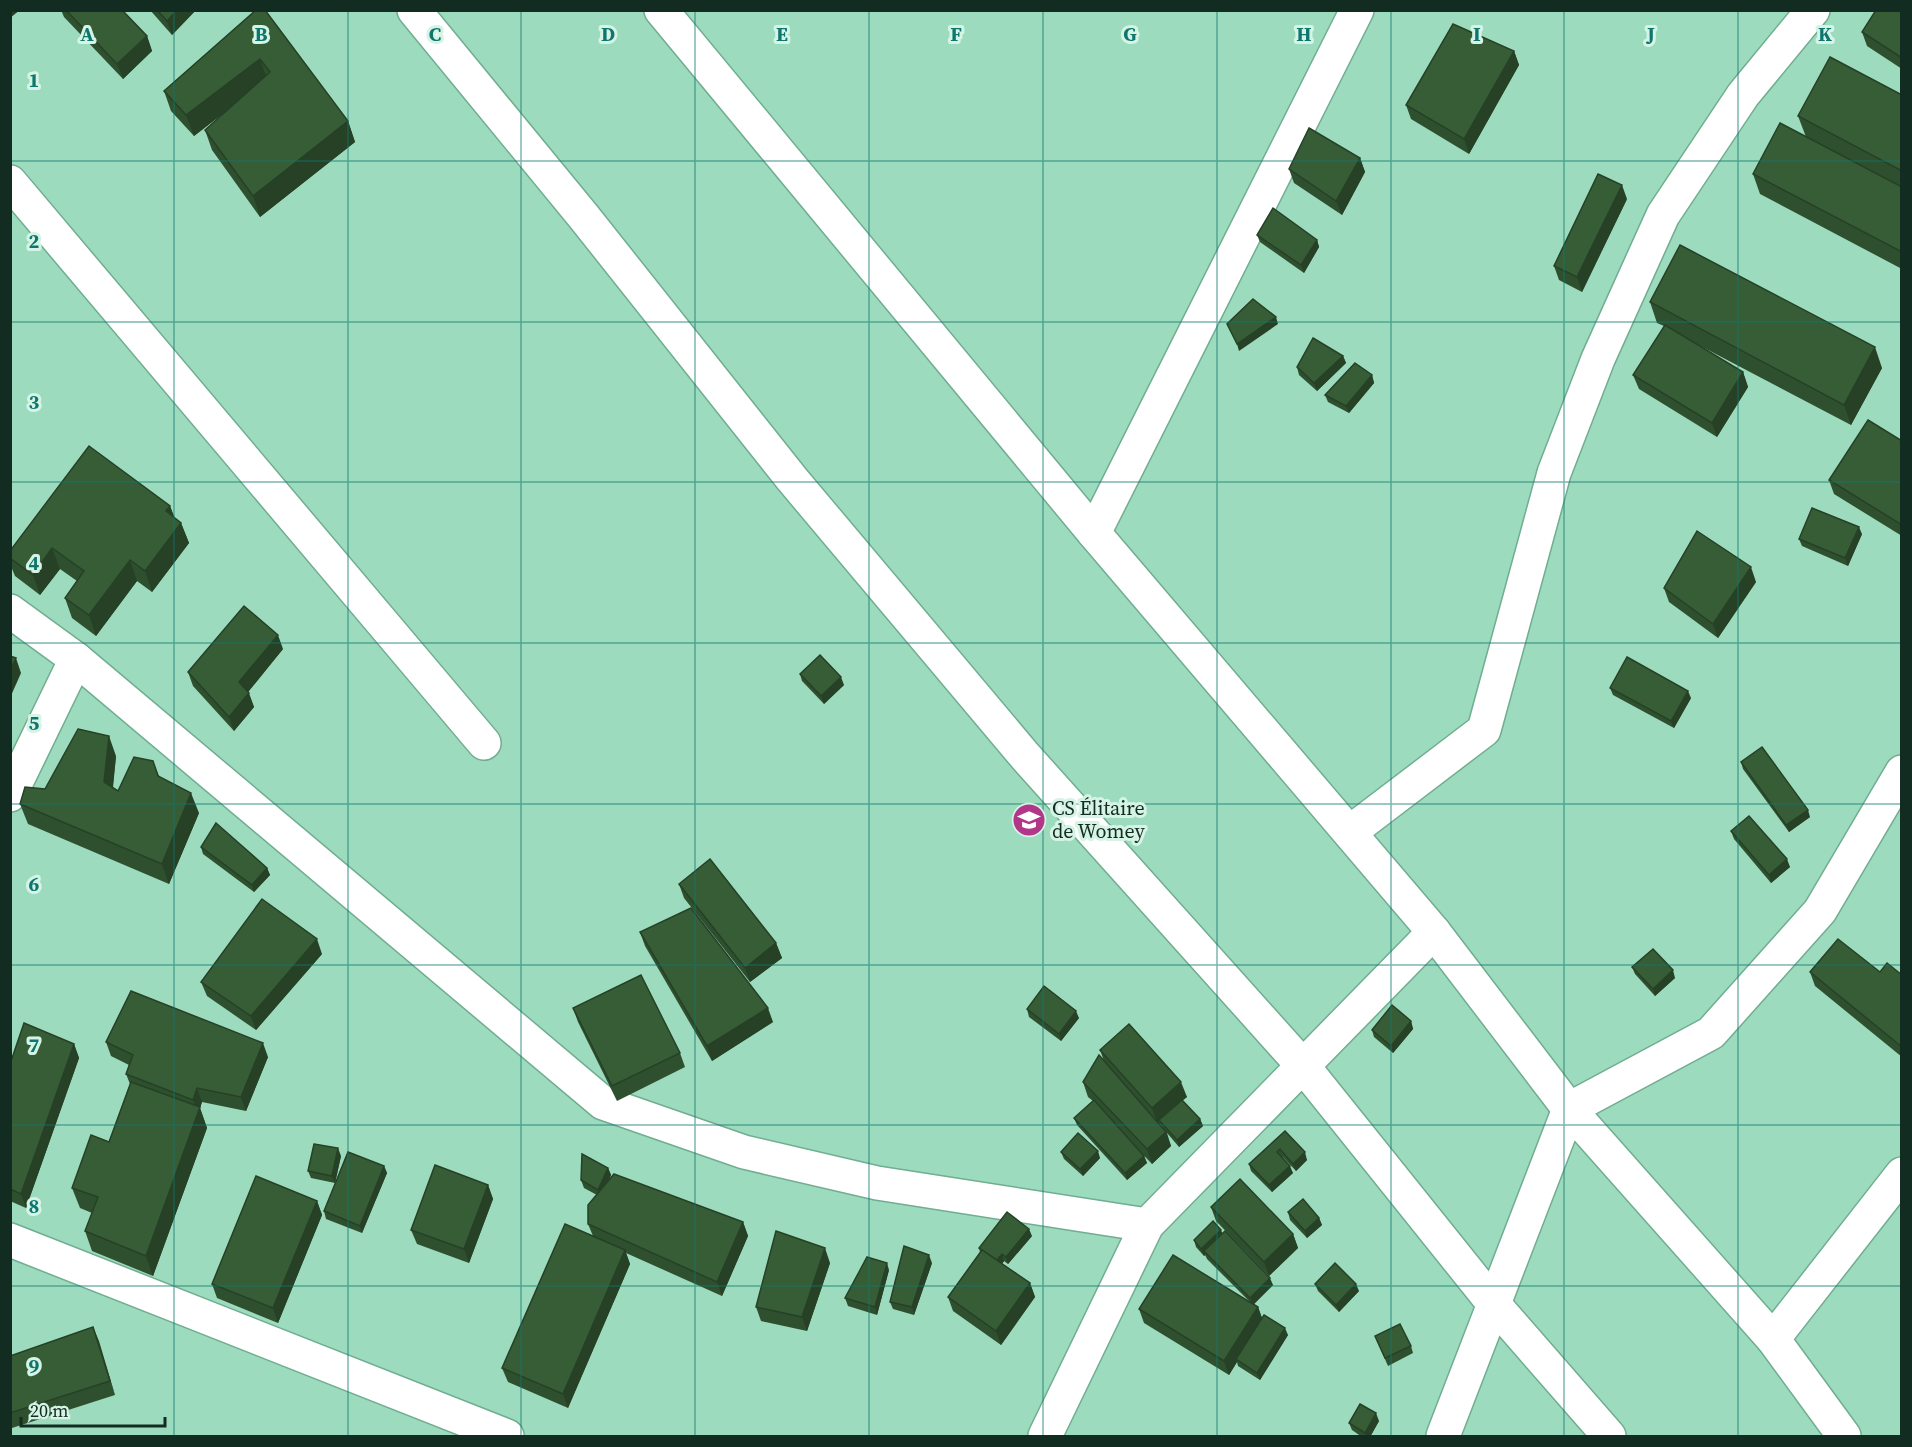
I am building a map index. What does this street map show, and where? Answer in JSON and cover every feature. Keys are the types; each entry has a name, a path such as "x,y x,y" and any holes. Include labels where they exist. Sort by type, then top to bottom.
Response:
{"street":[{"path":"414,10 569,199 807,497 1025,756 1303,1066 1493,1303 1609,1437"},
{"path":"661,10 1094,533 1434,932 1569,1109 1773,1339 1844,1437"},
{"path":"1094,533 1357,10"},
{"path":"1350,832 1485,730 1554,473 1598,359 1663,215 1743,95 1813,10"},
{"path":"10,182 484,743"},
{"path":"10,611 76,659 603,1103 744,1152 866,1180 1148,1225"},
{"path":"10,795 76,659"},
{"path":"1443,1437 1569,1109 1711,1033 1820,910 1902,772"},
{"path":"1045,1437 1148,1225 1434,932"},
{"path":"1773,1339 1899,1184"},
{"path":"10,1240 507,1437"}],"building":[{"path":"66,10 122,10 147,36 117,64"},
{"path":"157,10 177,10 167,21"},
{"path":"256,10 265,10 348,121 253,196 205,130 270,72 260,59 186,115 164,91"},
{"path":"1876,10 1902,10 1902,58 1862,32"},
{"path":"1453,24 1514,51 1464,139 1406,105"},
{"path":"1830,57 1902,95 1902,171 1798,116"},
{"path":"1780,123 1902,187 1902,252 1753,174"},
{"path":"1309,128 1360,158 1336,201 1289,169"},
{"path":"1598,174 1622,185 1577,277 1554,266"},
{"path":"1273,208 1317,240 1301,265 1257,235"},
{"path":"1680,245 1875,347 1844,405 1650,302"},
{"path":"1253,299 1276,317 1237,344 1227,324"},
{"path":"1665,325 1743,372 1712,423 1633,375"},
{"path":"1313,338 1343,356 1314,383 1297,367"},
{"path":"1355,363 1372,375 1346,406 1325,395"},
{"path":"1868,420 1902,441 1902,525 1829,480"},
{"path":"89,446 170,506 166,511 181,523 145,571 130,560 89,615 65,598 84,571 52,548 33,575 10,558 10,551"},
{"path":"1812,508 1859,527 1845,558 1799,539"},
{"path":"1697,531 1751,567 1713,624 1664,588"},
{"path":"244,606 278,635 239,682 249,693 229,717 188,672"},
{"path":"820,655 841,677 821,696 800,674"},
{"path":"10,656 16,658 10,671"},
{"path":"1627,657 1688,691 1671,721 1610,688"},
{"path":"78,729 109,736 104,782 118,791 134,757 153,761 158,776 191,793 162,864 20,804 25,787 45,789"},
{"path":"1762,747 1808,810 1786,825 1741,762"},
{"path":"1749,816 1787,859 1769,875 1731,831"},
{"path":"216,823 267,868 252,885 201,847"},
{"path":"710,859 776,943 745,968 679,884"},
{"path":"262,899 317,939 251,1016 201,982"},
{"path":"691,908 768,1008 707,1046 640,932"},
{"path":"1838,939 1880,972 1887,963 1902,975 1902,1047 1810,972"},
{"path":"1653,949 1673,970 1653,989 1632,967"},
{"path":"641,975 680,1053 612,1086 573,1008"},
{"path":"1044,986 1076,1011 1059,1034 1027,1009"},
{"path":"131,991 263,1043 241,1097 197,1088 193,1100 126,1074 133,1055 106,1042"},
{"path":"1392,1005 1411,1021 1391,1046 1372,1030"},
{"path":"24,1023 74,1044 21,1194 10,1189 10,1064"},
{"path":"1129,1024 1181,1082 1152,1108 1100,1050"},
{"path":"1099,1055 1166,1132 1147,1149 1083,1082"},
{"path":"131,1082 200,1107 146,1256 85,1231 98,1197 72,1188 91,1135 109,1142"},
{"path":"1094,1100 1144,1156 1125,1173 1074,1118"},
{"path":"1182,1100 1200,1119 1177,1140 1159,1120"},
{"path":"1285,1131 1305,1152 1293,1164 1280,1149 1277,1152 1290,1166 1269,1185 1249,1164"},
{"path":"1078,1133 1098,1151 1080,1169 1061,1152"},
{"path":"314,1144 338,1148 332,1176 308,1171"},
{"path":"348,1152 384,1166 360,1226 324,1211"},
{"path":"582,1154 608,1168 598,1190 581,1180"},
{"path":"435,1165 488,1185 464,1249 411,1230"},
{"path":"614,1174 743,1222 717,1282 588,1224 588,1205"},
{"path":"256,1176 317,1201 273,1308 212,1284"},
{"path":"1240,1179 1293,1234 1264,1262 1211,1207"},
{"path":"1303,1199 1319,1218 1305,1231 1288,1212"},
{"path":"1007,1212 1029,1229 1006,1257 1002,1254 997,1260 979,1248"},
{"path":"1213,1221 1221,1230 1201,1249 1194,1240"},
{"path":"565,1224 625,1250 563,1394 502,1368"},
{"path":"776,1231 825,1248 802,1317 756,1307"},
{"path":"1225,1231 1270,1278 1250,1298 1204,1251"},
{"path":"904,1246 929,1255 912,1307 890,1302"},
{"path":"982,1250 1030,1283 996,1331 948,1297"},
{"path":"1173,1255 1258,1307 1224,1361 1139,1309"},
{"path":"867,1257 887,1263 875,1307 845,1298"},
{"path":"1335,1263 1356,1284 1336,1305 1315,1284"},
{"path":"1264,1315 1285,1328 1257,1373 1236,1359"},
{"path":"1400,1324 1411,1346 1385,1358 1375,1336"},
{"path":"93,1327 110,1381 10,1413 10,1356"},
{"path":"1360,1404 1376,1413 1365,1433 1349,1423"}],"place":[{"name":"CS Élitaire de Womey","path":"1029,820"}]}
